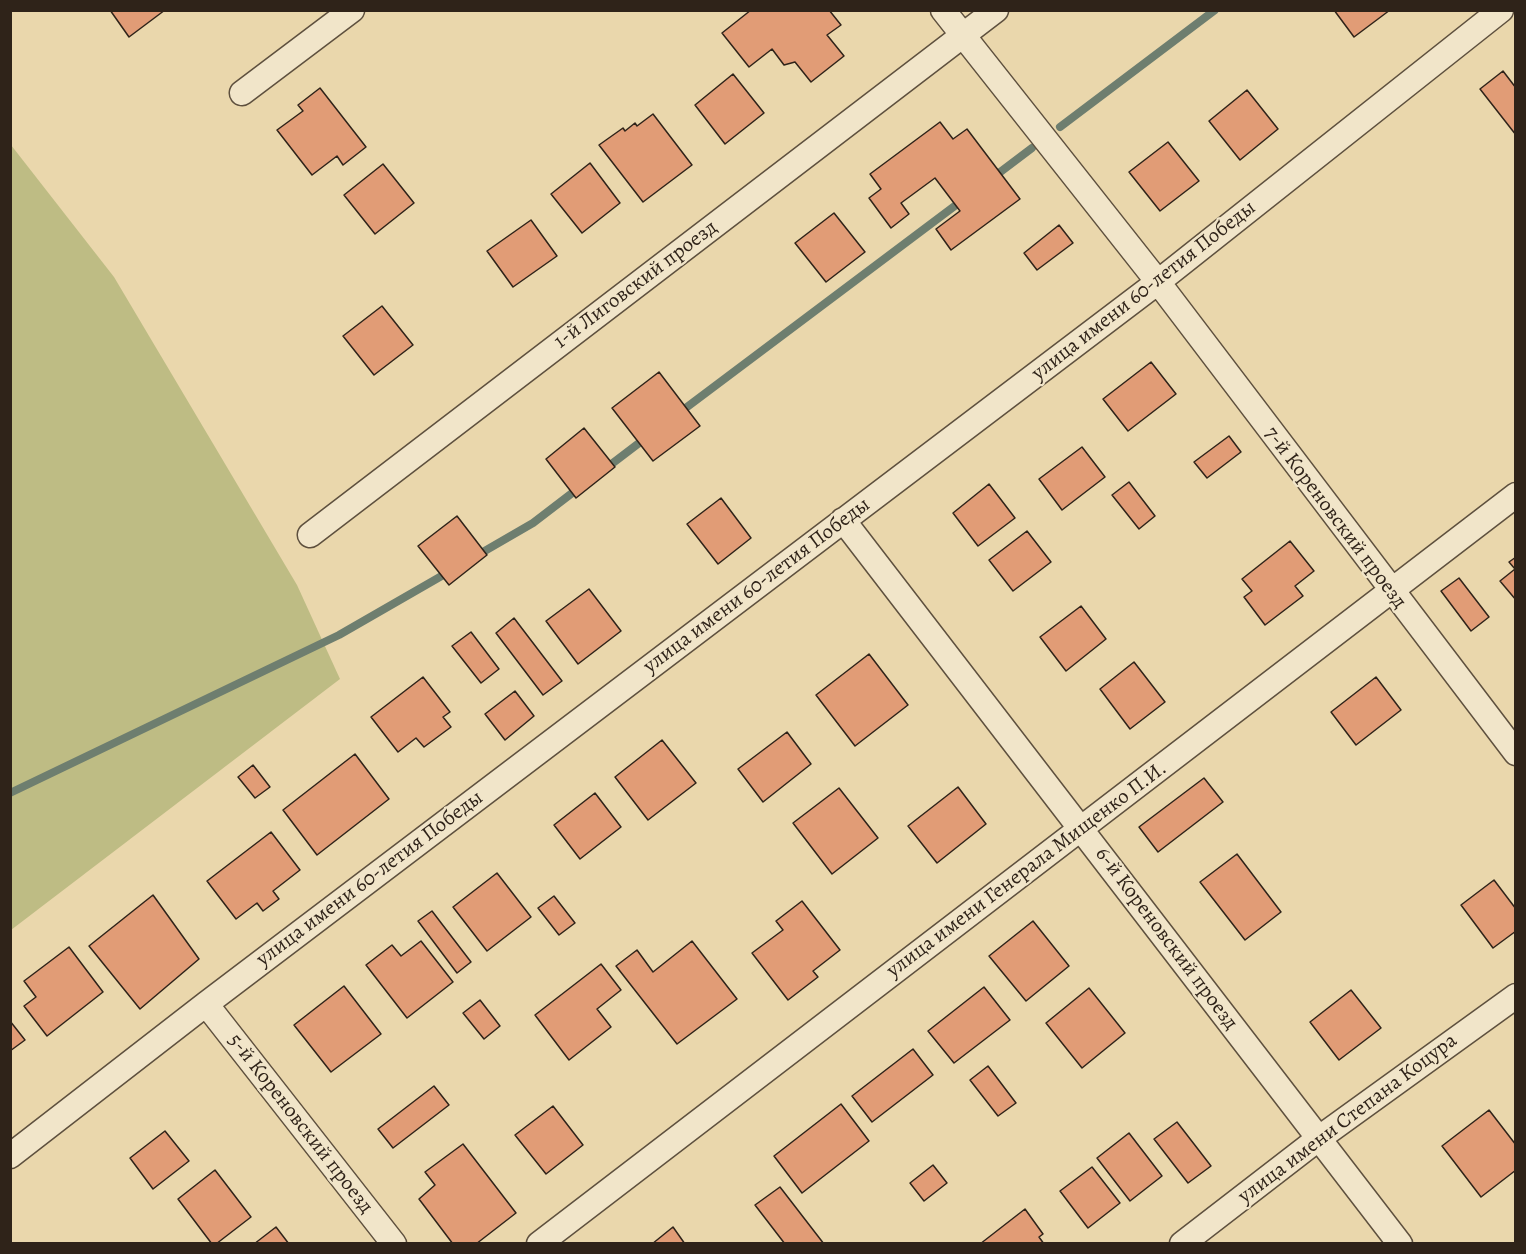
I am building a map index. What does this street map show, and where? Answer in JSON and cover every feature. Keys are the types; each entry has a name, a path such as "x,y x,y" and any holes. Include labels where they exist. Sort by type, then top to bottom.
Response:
{"street":[{"path":"242,93 352,10"},
{"path":"943,10 1158,282"},
{"name":"1-й Лиговский проезд","path":"310,535 996,10"},
{"name":"улица имени 60-летия Победы","path":"10,1156 206,1004 1158,282 1501,10"},
{"name":"7-й Кореновский проезд","path":"1158,282 1389,591 1515,753"},
{"name":"улица имени Генерала Мищенко П.И.","path":"539,1244 1515,495"},
{"name":"6-й Кореновский проезд","path":"843,520 1400,1244"},
{"name":"улица имени Степана Коцура","path":"1182,1244 1318,1139 1515,996"},
{"name":"5-й Кореновский проезд","path":"206,1004 394,1244"}],"shaded area":[{"path":"11,145 114,277 297,585 340,679 11,930"}],"building":[{"path":"110,10 165,10 129,37"},
{"path":"751,10 829,10 841,25 827,35 844,56 811,82 795,62 784,65 772,49 749,67 722,33"},
{"path":"1334,10 1390,10 1354,37"},
{"path":"1503,71 1516,88 1516,135 1480,89"},
{"path":"733,74 764,113 725,144 695,105"},
{"path":"320,88 366,147 343,165 337,156 312,175 277,130 303,111 298,105"},
{"path":"1247,90 1278,129 1240,160 1209,121"},
{"path":"653,114 692,165 643,202 599,145 623,128 625,131 635,123 637,126"},
{"path":"940,122 953,139 967,129 1020,199 951,250 936,229 960,211 935,178 901,203 909,214 891,228 869,198 881,189 870,174"},
{"path":"1168,142 1199,181 1160,211 1129,172"},
{"path":"590,163 620,203 582,233 551,194"},
{"path":"383,164 414,203 375,234 344,195"},
{"path":"834,213 865,252 826,282 795,243"},
{"path":"531,220 557,256 513,287 487,251"},
{"path":"1059,225 1073,243 1037,270 1024,253"},
{"path":"382,306 413,345 374,375 343,336"},
{"path":"1151,362 1176,394 1128,431 1103,399"},
{"path":"659,372 700,426 653,461 612,408"},
{"path":"584,428 615,467 576,498 546,459"},
{"path":"1229,436 1241,452 1207,478 1194,462"},
{"path":"1082,447 1105,477 1062,510 1039,479"},
{"path":"1129,482 1155,516 1139,529 1112,495"},
{"path":"989,484 1015,518 978,546 953,513"},
{"path":"721,498 751,538 718,564 687,524"},
{"path":"457,516 487,555 449,585 418,546"},
{"path":"1027,531 1051,562 1013,591 989,560"},
{"path":"1290,541 1314,571 1295,586 1303,596 1265,625 1244,597 1252,591 1242,579"},
{"path":"1516,557 1516,600 1500,581 1515,569 1509,562"},
{"path":"1459,578 1489,617 1471,631 1441,591"},
{"path":"589,589 621,631 578,664 546,621"},
{"path":"1081,606 1106,639 1066,671 1040,637"},
{"path":"514,618 562,681 543,695 496,633"},
{"path":"471,632 499,669 481,683 452,646"},
{"path":"869,654 908,705 855,746 816,695"},
{"path":"1134,662 1165,702 1130,729 1100,689"},
{"path":"423,677 450,712 443,717 451,727 424,747 416,738 398,752 371,717"},
{"path":"1376,677 1401,710 1356,745 1331,712"},
{"path":"515,691 534,716 505,740 485,714"},
{"path":"787,732 811,764 763,802 738,769"},
{"path":"662,740 696,783 648,820 615,777"},
{"path":"355,754 389,799 317,855 283,810"},
{"path":"253,765 270,787 255,798 238,777"},
{"path":"1204,778 1223,802 1158,852 1139,827"},
{"path":"958,787 986,824 937,863 908,826"},
{"path":"839,788 878,838 832,874 793,823"},
{"path":"595,793 621,827 580,859 554,825"},
{"path":"271,832 300,870 273,891 279,899 263,911 257,903 236,919 207,881"},
{"path":"1237,854 1281,912 1245,940 1200,882"},
{"path":"497,873 531,917 487,951 453,907"},
{"path":"1494,880 1516,909 1516,931 1493,948 1461,905"},
{"path":"153,895 199,959 140,1009 89,946"},
{"path":"554,896 575,923 559,935 538,908"},
{"path":"802,901 840,950 813,971 818,977 788,1000 752,953 783,930 776,921"},
{"path":"432,911 471,962 457,973 418,921"},
{"path":"1033,921 1069,966 1026,1001 989,956"},
{"path":"421,941 453,982 407,1018 366,965 392,945 401,956"},
{"path":"692,941 737,999 677,1044 616,966 637,950 653,972"},
{"path":"69,947 103,992 47,1036 24,1006 36,997 24,981"},
{"path":"601,964 621,990 597,1009 611,1027 569,1060 535,1015"},
{"path":"344,986 381,1034 331,1072 294,1025"},
{"path":"984,987 1010,1020 954,1063 928,1031"},
{"path":"1089,988 1125,1033 1082,1068 1046,1023"},
{"path":"1351,990 1381,1028 1339,1060 1310,1022"},
{"path":"480,1000 500,1026 484,1039 463,1013"},
{"path":"10,1021 25,1040 10,1051"},
{"path":"913,1049 933,1075 872,1122 852,1096"},
{"path":"988,1066 1016,1103 998,1116 970,1080"},
{"path":"434,1086 449,1105 393,1148 378,1129"},
{"path":"841,1104 869,1141 802,1193 774,1156"},
{"path":"553,1106 583,1145 546,1174 515,1135"},
{"path":"1489,1110 1516,1145 1516,1170 1481,1197 1442,1146"},
{"path":"1177,1122 1211,1166 1188,1183 1154,1139"},
{"path":"165,1131 189,1161 153,1189 130,1158"},
{"path":"1129,1133 1162,1176 1130,1201 1097,1158"},
{"path":"463,1144 516,1213 476,1244 453,1244 419,1199 435,1185 425,1172"},
{"path":"933,1165 947,1183 924,1201 910,1183"},
{"path":"1092,1167 1120,1203 1088,1228 1060,1191"},
{"path":"215,1170 251,1217 216,1244 212,1244 178,1199"},
{"path":"780,1187 824,1244 785,1244 755,1205"},
{"path":"1025,1209 1043,1234 1039,1237 1044,1244 980,1244"},
{"path":"276,1227 289,1244 254,1244"},
{"path":"673,1227 685,1244 652,1244"}],"waterway":[{"path":"1060,127 1215,10"},
{"path":"991,179 1032,148"},
{"path":"679,413 964,199"},
{"path":"605,469 647,437"},
{"path":"476,556 533,523 580,487"},
{"path":"10,793 339,635 452,570"}]}
